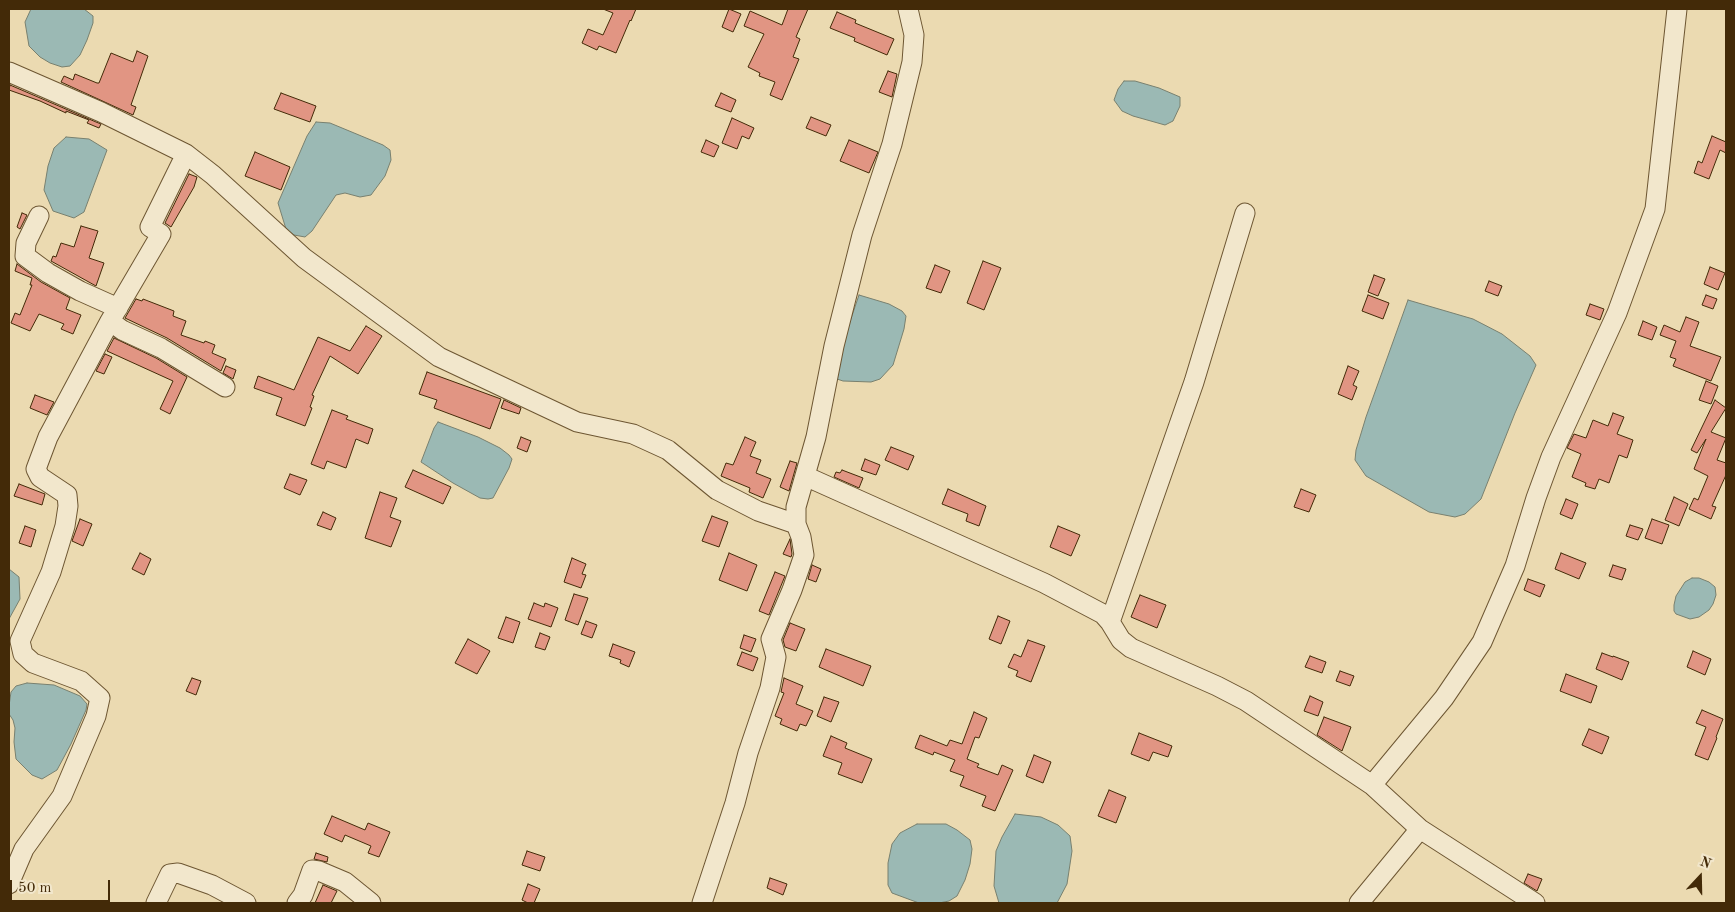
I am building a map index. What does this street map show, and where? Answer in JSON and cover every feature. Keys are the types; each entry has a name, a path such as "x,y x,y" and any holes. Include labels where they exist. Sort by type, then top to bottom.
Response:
{"street":[{"path":"702,903 770,688 776,657 771,639 792,590 804,555 801,537 796,524 796,507 816,437 834,346 862,234 892,144 912,62 914,35 908,9"},
{"path":"1372,785 1444,698 1482,642 1515,566 1551,457 1617,313 1655,209 1677,9"},
{"path":"9,72 101,112 186,154 213,175 304,258 439,357 577,422 634,434 668,450 717,490 758,511 796,524"},
{"path":"9,884 24,849 62,796 99,707 100,698 81,681 33,663 23,654 20,642 51,572 66,526 68,506 67,495 40,477 36,469 48,437 114,314 161,234 150,227 186,154"},
{"path":"1110,622 1194,382 1245,214"},
{"path":"39,216 26,243 25,256 48,273 72,286 114,314 122,330 161,348 225,387"},
{"path":"805,476 1044,583 1103,614 1121,640 1131,648 1246,701 1372,785 1420,829 1536,903"},
{"path":"1359,903 1420,829"},
{"path":"297,903 303,894 312,870 319,871 344,882 371,903"},
{"path":"156,903 170,874 178,872 212,885 246,903"}],"water":[{"path":"31,9 84,9 93,16 93,23 87,40 80,55 70,66 62,67 50,63 40,57 29,46 25,22"},
{"path":"1124,81 1135,81 1180,97 1180,106 1173,121 1165,125 1122,111 1114,100 1118,89"},
{"path":"316,122 330,123 383,145 390,150 391,160 385,176 371,195 360,197 345,193 336,195 312,231 305,237 294,235 286,229 278,203 307,136"},
{"path":"66,137 89,139 107,150 84,212 74,218 53,211 44,190 48,166 54,148"},
{"path":"859,295 889,304 902,311 906,316 893,365 880,379 871,382 843,381 831,377"},
{"path":"1408,300 1473,319 1502,334 1530,356 1536,365 1481,499 1465,514 1455,517 1429,512 1366,476 1355,460 1356,450 1366,417"},
{"path":"438,422 478,437 500,448 512,459 493,498 480,498 421,462"},
{"path":"9,569 19,577 20,599 9,619"},
{"path":"1692,578 1699,578 1709,582 1715,587 1716,595 1709,610 1699,617 1690,619 1676,614 1674,605 1676,596 1685,582"},
{"path":"27,683 54,685 80,696 87,704 71,744 57,770 42,779 32,775 16,759 15,728 9,714 11,692 16,686"},
{"path":"1015,814 1041,817 1058,825 1070,836 1072,851 1067,884 1057,903 999,903 994,886 996,851"},
{"path":"917,824 946,824 970,840 972,849 965,880 957,896 949,901 919,903 892,893 888,885 888,863 892,844 900,833"}],"building":[{"path":"603,9 636,9 616,53 599,46 597,50 582,43 588,29 603,35 613,13"},
{"path":"729,9 741,14 733,32 722,27"},
{"path":"788,9 808,9 796,37 800,39 793,57 799,59 782,100 770,95 775,82 759,76 760,73 748,67 764,34 744,26 750,11 782,25"},
{"path":"837,12 856,20 855,23 894,39 887,55 854,41 855,38 830,28"},
{"path":"137,51 148,56 131,105 136,107 133,115 61,82 64,76 73,80 75,74 99,83 111,53 133,62"},
{"path":"888,71 897,74 892,97 879,92"},
{"path":"10,85 101,124 99,128 87,123 89,120 66,111 66,113 9,90"},
{"path":"281,93 316,106 310,122 274,109"},
{"path":"721,93 736,100 731,112 715,106"},
{"path":"811,117 831,125 826,136 806,128"},
{"path":"732,118 754,128 749,139 742,136 737,149 722,143"},
{"path":"1712,136 1726,142 1726,153 1720,150 1709,179 1694,173 1698,161 1702,163"},
{"path":"706,140 719,146 714,157 701,152"},
{"path":"849,140 878,152 869,173 840,161"},
{"path":"255,152 290,167 281,190 245,176"},
{"path":"189,174 197,177 194,187 171,227 165,223"},
{"path":"22,213 27,215 20,229 17,227"},
{"path":"81,226 98,231 89,258 104,263 96,286 51,261 53,256 56,257 61,243 74,247"},
{"path":"983,261 1001,268 984,310 967,303"},
{"path":"17,264 41,282 70,298 66,309 81,315 73,334 61,329 64,324 39,314 30,331 11,323 15,313 20,315 32,285 30,285 32,278 15,271"},
{"path":"935,265 950,271 941,293 926,288"},
{"path":"1710,267 1725,273 1718,290 1704,284"},
{"path":"1374,275 1385,279 1378,296 1368,292"},
{"path":"1489,281 1502,286 1498,296 1485,291"},
{"path":"1368,295 1389,303 1383,319 1362,311"},
{"path":"1706,295 1717,299 1713,309 1702,305"},
{"path":"136,299 142,301 143,299 174,311 173,316 186,321 181,335 215,345 212,353 226,359 221,371 167,338 125,318"},
{"path":"1590,304 1604,309 1600,320 1586,315"},
{"path":"1686,317 1699,322 1690,346 1721,357 1711,381 1673,366 1676,359 1670,357 1676,341 1660,335 1664,325 1680,332"},
{"path":"1643,321 1657,327 1652,340 1638,335"},
{"path":"366,326 382,336 358,374 330,356 312,395 314,396 310,407 312,408 305,426 276,415 282,398 254,388 258,376 294,390 318,337 350,351"},
{"path":"114,338 156,358 187,377 170,414 160,409 173,381 107,351"},
{"path":"105,354 112,357 104,374 96,371"},
{"path":"226,366 236,370 233,379 223,373"},
{"path":"1348,366 1359,371 1353,385 1357,387 1352,400 1338,394"},
{"path":"427,372 501,399 490,429 434,408 437,400 419,394"},
{"path":"1706,381 1718,386 1711,404 1699,400"},
{"path":"35,395 54,402 47,415 30,408"},
{"path":"504,400 521,408 519,414 501,408"},
{"path":"1715,400 1726,408 1711,432 1726,438 1717,460 1726,463 1726,475 1712,506 1716,507 1711,519 1689,509 1694,498 1698,500 1708,476 1694,469 1706,439 1697,453 1691,450"},
{"path":"332,410 348,416 346,419 373,429 368,444 356,439 346,468 327,461 324,469 311,464"},
{"path":"1613,413 1624,417 1617,434 1633,440 1627,458 1619,455 1609,483 1599,479 1595,489 1585,486 1586,483 1572,477 1581,454 1567,448 1574,434 1586,438 1593,420 1608,426"},
{"path":"521,437 531,441 527,452 517,448"},
{"path":"745,437 756,442 750,456 761,460 756,473 771,479 763,498 749,492 750,488 721,476 726,463 733,465"},
{"path":"891,447 914,456 908,470 885,460"},
{"path":"865,459 880,465 876,475 861,470"},
{"path":"790,461 797,463 789,491 780,487"},
{"path":"413,470 451,487 443,504 405,487"},
{"path":"842,470 863,478 859,488 834,477 836,472 840,473"},
{"path":"290,474 307,480 300,495 284,488"},
{"path":"19,484 45,494 42,505 14,496"},
{"path":"948,489 986,506 979,526 966,521 968,514 942,504"},
{"path":"1301,489 1316,495 1309,512 1294,507"},
{"path":"380,492 397,498 390,517 401,521 391,547 365,538"},
{"path":"1674,497 1688,504 1679,526 1665,520"},
{"path":"1566,499 1578,504 1572,519 1560,514"},
{"path":"323,512 336,518 331,530 317,525"},
{"path":"712,516 728,522 719,547 702,541"},
{"path":"80,519 92,524 83,546 72,541"},
{"path":"1652,519 1669,525 1662,544 1645,538"},
{"path":"1630,525 1643,529 1638,540 1626,536"},
{"path":"25,526 36,530 31,547 19,543"},
{"path":"1058,526 1080,535 1071,556 1050,547"},
{"path":"790,539 792,554 791,557 783,554"},
{"path":"140,553 151,559 144,575 132,569"},
{"path":"729,553 757,565 747,591 719,580"},
{"path":"1561,553 1586,563 1579,579 1555,569"},
{"path":"572,558 586,564 582,574 586,575 581,588 564,582"},
{"path":"812,565 821,569 816,582 808,579"},
{"path":"1613,565 1626,569 1622,580 1609,576"},
{"path":"775,572 785,576 769,615 759,611"},
{"path":"1528,579 1545,585 1540,597 1524,590"},
{"path":"574,594 588,598 578,625 565,620"},
{"path":"1140,595 1166,605 1157,628 1131,617"},
{"path":"534,603 544,607 545,603 558,608 551,627 528,619"},
{"path":"998,616 1010,621 1001,644 989,639"},
{"path":"506,617 520,622 513,643 498,638"},
{"path":"586,621 597,625 592,638 581,634"},
{"path":"790,623 805,629 796,651 785,647 783,640"},
{"path":"540,633 550,637 545,650 535,647"},
{"path":"744,635 756,639 751,652 740,648"},
{"path":"468,639 490,651 477,674 455,663"},
{"path":"1028,640 1045,646 1031,682 1016,676 1018,671 1008,667 1014,654 1021,657"},
{"path":"613,644 635,652 629,667 620,663 621,660 609,656"},
{"path":"826,649 871,666 863,686 819,667"},
{"path":"1693,651 1711,659 1705,675 1687,667"},
{"path":"742,652 758,658 753,671 737,665"},
{"path":"1602,653 1629,662 1622,680 1596,669"},
{"path":"1310,656 1326,662 1322,673 1305,667"},
{"path":"1340,671 1354,676 1350,686 1336,681"},
{"path":"1566,674 1597,686 1591,703 1560,691"},
{"path":"192,678 201,681 196,695 186,691"},
{"path":"784,678 803,686 796,704 813,711 806,726 800,724 797,731 780,724 782,719 775,716 784,693 781,692"},
{"path":"1310,696 1323,702 1318,716 1304,711"},
{"path":"824,697 839,702 831,722 817,716"},
{"path":"1702,710 1723,719 1708,760 1695,755 1706,727 1696,723"},
{"path":"974,712 987,718 979,738 975,737 967,759 979,764 977,767 998,775 1002,765 1013,770 995,811 982,806 986,796 960,786 964,776 950,771 955,760 934,752 933,755 915,748 920,735 947,746 950,740 962,744"},
{"path":"1324,717 1351,727 1342,751 1317,735"},
{"path":"1589,729 1609,737 1602,754 1582,745"},
{"path":"1139,733 1172,746 1168,757 1153,752 1149,761 1131,754"},
{"path":"831,736 847,743 845,748 872,759 862,783 838,774 842,763 823,756"},
{"path":"1034,755 1051,762 1043,783 1026,776"},
{"path":"1109,790 1126,797 1116,823 1098,816"},
{"path":"332,816 365,830 368,823 390,832 379,857 368,853 371,846 345,835 342,842 324,834"},
{"path":"527,851 545,857 540,871 522,865"},
{"path":"316,853 328,857 327,862 314,859"},
{"path":"1528,874 1542,879 1537,891 1524,883"},
{"path":"770,878 787,884 783,895 767,888"},
{"path":"528,884 540,889 534,903 522,900"},
{"path":"323,885 337,891 331,903 315,903"}]}
